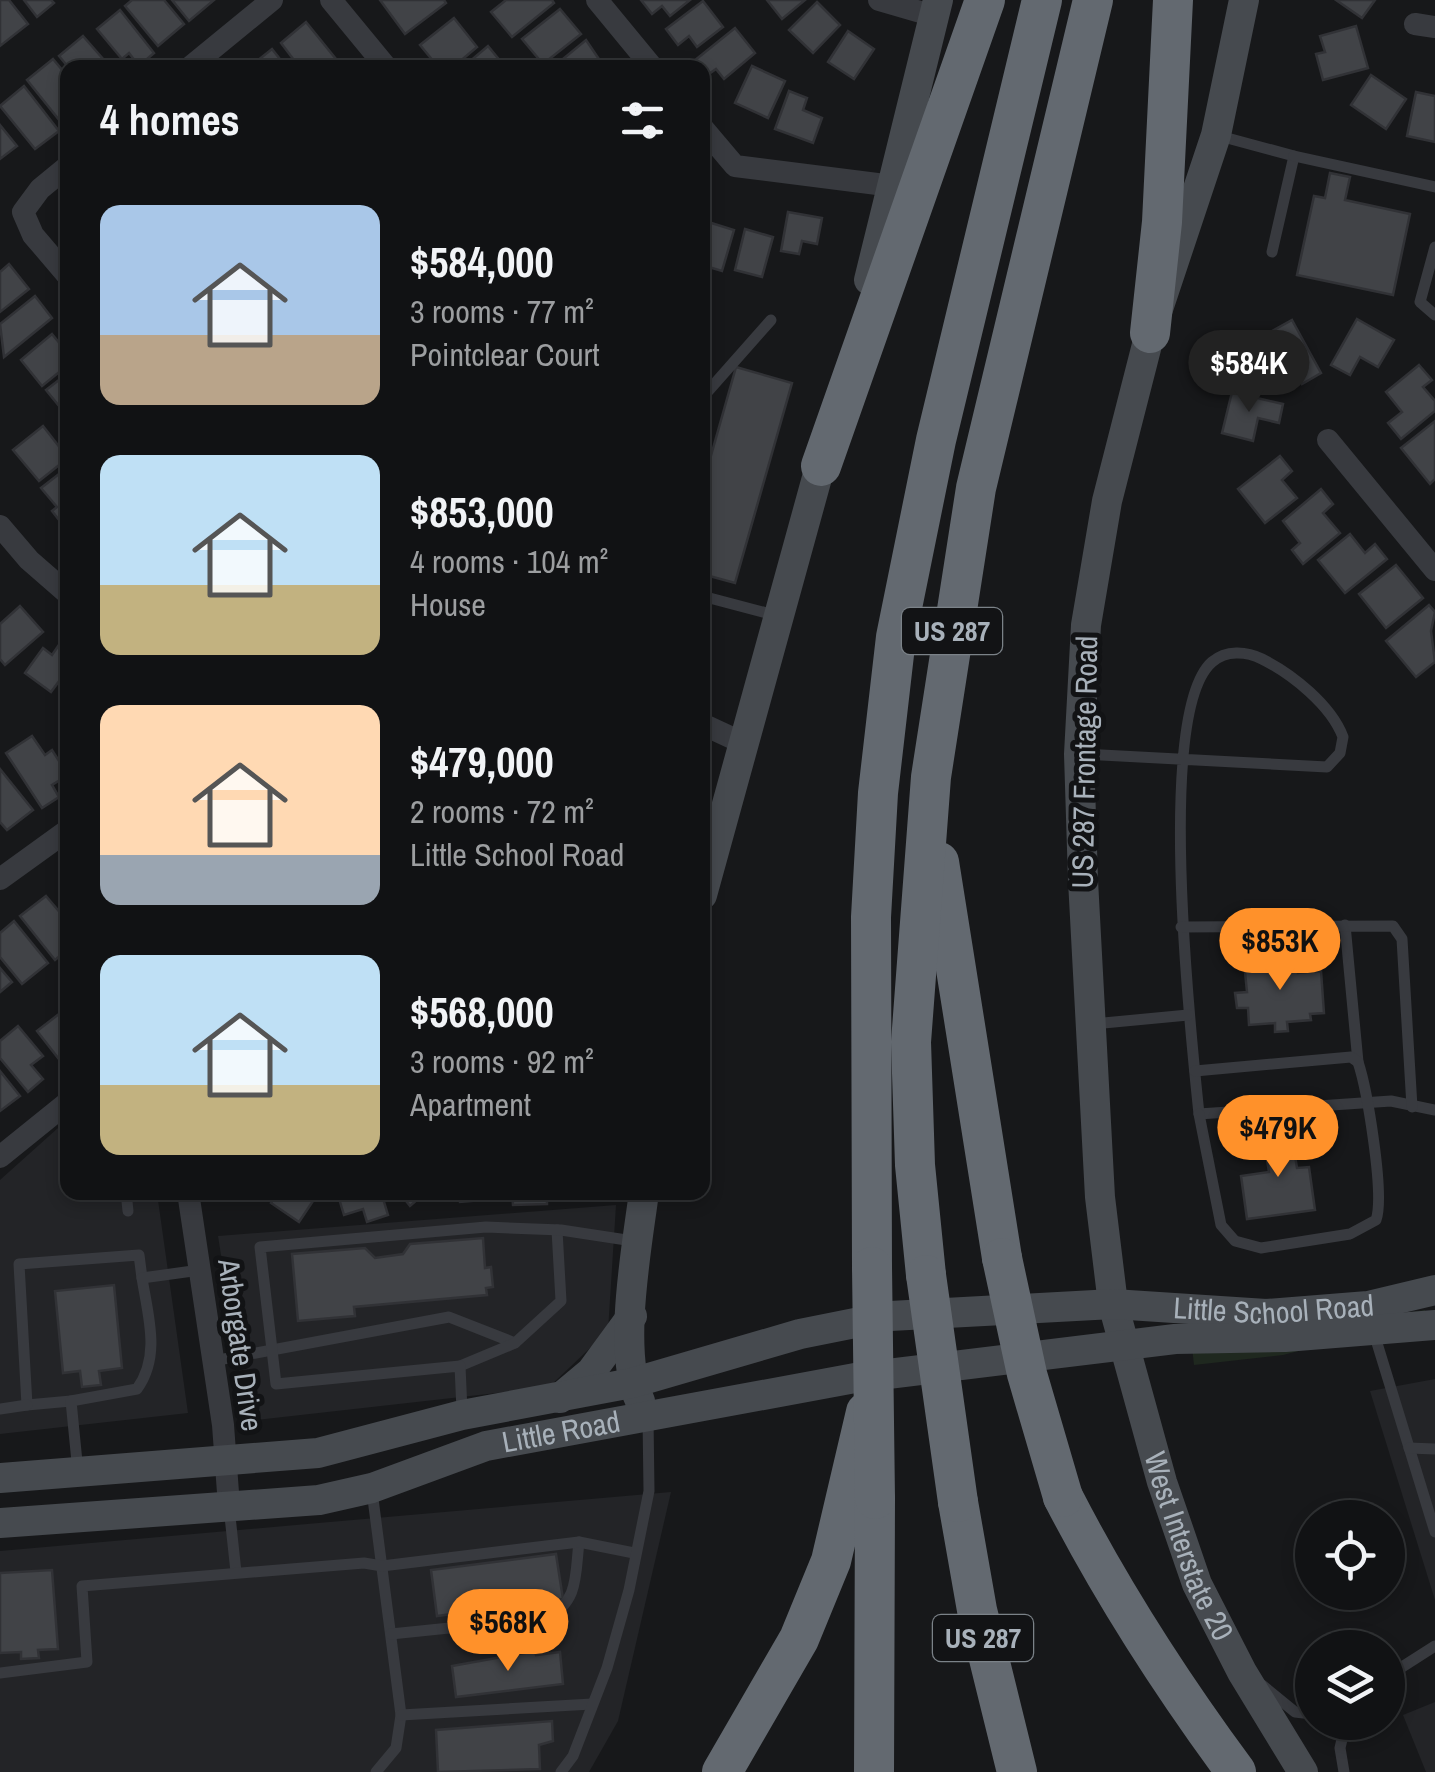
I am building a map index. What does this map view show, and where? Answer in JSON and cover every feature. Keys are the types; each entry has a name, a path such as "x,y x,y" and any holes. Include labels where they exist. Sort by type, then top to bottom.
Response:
{"highway":[{"path":"821,466 985,0"},
{"name":"US 287","path":"874,1772 862,1498 874,1378 870,917 878,793 896,637 936,440 1042,0"},
{"name":"US 287","path":"1017,1772 977,1610 958,1502 926,1276 915,1165 911,1042 930,777 976,488 1093,0"},
{"path":"1150,333 1162,222 1173,0"},
{"path":"930,777 940,870 1002,1258 1026,1374 1063,1497 1103,1575 1175,1689 1236,1772"},
{"path":"722,1772 798,1639 862,1498"}],"main road":[{"name":"US 287 Frontage Road","path":"1113,1304 1100,1197 1079,754 1089,608 1108,502 1150,333 1216,136 1244,0"},
{"path":"710,865 821,466 936,8"},
{"path":"643,1200 632,1316 632,1383 648,1417"},
{"name":"Little School Road","path":"1113,1304 1266,1314 1368,1306 1435,1290"},
{"name":"West Interstate 20","path":"1113,1304 1128,1346 1162,1482 1197,1584 1242,1672 1303,1772"},
{"name":"Little Road","path":"0,1478 318,1453 462,1415 558,1400 632,1383 800,1334 890,1316 1113,1304"},
{"path":"1373,1330 1435,1307"},
{"path":"558,1400 591,1372 632,1316"},
{"name":"Little School Road","path":"1128,1346 1435,1325"},
{"name":"Little Road","path":"0,1523 319,1500 372,1488 486,1446 855,1378 1128,1346"}],"street":[{"path":"199,60 272,0"},
{"path":"332,0 381,60"},
{"path":"597,0 646,60"},
{"path":"880,0 936,8"},
{"path":"710,136 735,166 893,186"},
{"path":"60,173 40,189 23,212 33,236 60,267"},
{"path":"1328,440 1435,570"},
{"path":"0,526 60,589"},
{"path":"710,728 742,743"},
{"path":"0,879 60,836"},
{"path":"0,1157 60,1108"},
{"name":"Arborgate Drive","path":"189,1200 229,1506"}],"lane":[{"path":"1216,136 1435,187"},
{"path":"1272,252 1294,156"},
{"path":"1435,247 1420,302 1435,316"},
{"path":"710,389 771,320"},
{"path":"710,598 778,616"},
{"path":"1079,754 1182,758 1326,767 1340,754 1343,737 1323,706 1262,659 1242,652 1224,654 1210,663 1201,677 1182,758 1181,927 1199,1114 1221,1225 1235,1241 1261,1248 1350,1234 1376,1220 1380,1207 1378,1171 1358,1062 1345,925"},
{"path":"1181,927 1393,926 1402,938 1424,1110 1435,1123"},
{"path":"1090,1024 1188,1016"},
{"path":"1195,1071 1351,1057 1358,1062"},
{"path":"1199,1114 1392,1101 1424,1110"},
{"path":"127,1200 128,1212"},
{"path":"557,1230 561,1300 515,1342 460,1366 276,1384 260,1247 486,1227 557,1230 638,1242"},
{"path":"0,1408 70,1401 137,1390 149,1373 152,1342 139,1255 20,1264 27,1405"},
{"path":"142,1278 200,1270"},
{"path":"213,1360 449,1317 515,1342"},
{"path":"1373,1330 1435,1532"},
{"path":"460,1366 462,1415"},
{"path":"70,1401 78,1472"},
{"path":"561,1772 573,1756 624,1605 649,1491 648,1417"},
{"path":"1409,1448 1435,1449"},
{"path":"372,1488 401,1715 396,1748 376,1772"},
{"path":"229,1506 236,1572"},
{"path":"0,1673 87,1662 82,1586 364,1563 382,1566 579,1542 634,1553"},
{"path":"390,1634 546,1618 564,1610 573,1597 579,1542"},
{"path":"1405,1665 1435,1646"},
{"path":"1242,1672 1295,1712"},
{"path":"401,1715 592,1704"},
{"path":"1342,1740 1344,1772"}],"shaded area":[{"path":"60,1128 60,1200 158,1200 188,1413 0,1434 0,1180"},
{"path":"616,1205 608,1331 549,1387 247,1421 218,1236"},
{"path":"1425,1310 1426,1318 1283,1355 1194,1365 1192,1347"},
{"path":"1435,1379 1435,1600 1405,1500 1370,1391"},
{"path":"671,1492 618,1721 589,1772 0,1772 0,1551"},
{"path":"1435,1702 1435,1772 1426,1772 1405,1714"}],"building":[{"path":"0,0 9,0 28,24 0,46"},
{"path":"24,0 51,0 54,3 37,17"},
{"path":"132,0 164,0 184,24 158,46 125,6"},
{"path":"172,0 214,0 189,21"},
{"path":"380,0 444,0 446,3 405,34"},
{"path":"506,0 554,3 512,37 491,12"},
{"path":"641,0 690,0 670,16 662,6 652,14"},
{"path":"767,0 805,0 782,19"},
{"path":"1336,0 1375,0 1362,18"},
{"path":"703,1 723,27 697,47 689,36 678,45 666,29"},
{"path":"817,2 840,25 813,53 789,30"},
{"path":"560,9 581,34 548,60 540,60 522,39"},
{"path":"120,10 154,53 146,60 134,60 129,53 122,59 97,29"},
{"path":"454,18 477,47 462,60 432,60 420,45"},
{"path":"306,22 337,60 294,60 281,43"},
{"path":"1356,26 1368,68 1323,80 1316,54 1325,52 1320,36"},
{"path":"735,28 755,53 724,79 716,69 710,73 710,60 695,60"},
{"path":"848,31 874,49 854,79 828,62"},
{"path":"83,36 104,60 62,60 59,56"},
{"path":"586,40 600,60 562,60"},
{"path":"488,46 499,60 471,60"},
{"path":"272,49 281,60 258,60"},
{"path":"53,59 60,67 60,121 27,80"},
{"path":"752,66 785,81 768,118 735,103"},
{"path":"1371,75 1406,99 1386,129 1351,105"},
{"path":"24,86 59,131 35,149 0,106"},
{"path":"789,91 807,98 803,110 822,118 813,143 775,129"},
{"path":"1416,92 1435,96 1435,142 1407,136"},
{"path":"0,125 17,146 0,159"},
{"path":"1330,173 1350,177 1345,200 1410,214 1393,295 1297,275 1314,196 1325,198"},
{"path":"788,212 822,218 817,244 802,241 799,254 781,251"},
{"path":"710,223 734,230 722,271 710,267"},
{"path":"745,229 773,237 762,277 735,270"},
{"path":"9,264 29,289 0,312 0,272"},
{"path":"35,296 52,318 4,357 0,324"},
{"path":"1357,319 1394,340 1378,367 1360,357 1350,375 1331,365"},
{"path":"1292,320 1321,373 1302,384 1294,369 1275,380 1254,341"},
{"path":"52,334 60,344 60,371 42,386 21,360"},
{"path":"1419,365 1432,380 1423,387 1435,401 1435,411 1401,439 1388,423 1402,412 1386,392"},
{"path":"736,367 792,383 735,583 710,576 710,459"},
{"path":"60,379 60,407 46,390"},
{"path":"1232,392 1283,404 1279,423 1258,418 1253,441 1222,433"},
{"path":"1435,421 1435,479 1430,484 1401,448"},
{"path":"43,426 60,448 60,464 39,481 13,450"},
{"path":"1280,456 1292,471 1282,480 1297,498 1265,523 1238,489"},
{"path":"60,473 60,521 52,511 57,507 41,488"},
{"path":"1321,489 1333,504 1323,513 1340,533 1303,564 1292,550 1300,543 1283,521"},
{"path":"1350,534 1365,553 1375,544 1387,559 1345,593 1318,560"},
{"path":"1396,565 1423,598 1386,628 1359,594"},
{"path":"1429,605 1435,612 1431,631 1435,662 1416,677 1386,641"},
{"path":"20,606 43,632 5,665 0,659 0,624"},
{"path":"60,643 60,680 51,692 25,673 43,648 52,655"},
{"path":"32,736 45,755 52,750 60,762 60,780 52,785 59,797 42,808 6,753"},
{"path":"0,769 33,810 7,830 0,822"},
{"path":"46,896 60,913 60,956 55,960 20,916"},
{"path":"14,921 48,963 22,984 0,957 0,933"},
{"path":"1297,958 1298,973 1321,971 1324,1013 1310,1014 1311,1020 1287,1022 1288,1031 1275,1032 1275,1023 1249,1025 1248,1008 1237,1008 1235,993 1247,992 1244,962"},
{"path":"0,968 12,982 0,992"},
{"path":"60,1013 60,1060 37,1031"},
{"path":"18,1026 43,1056 31,1065 43,1079 28,1092 0,1058 0,1041"},
{"path":"0,1071 20,1096 0,1111"},
{"path":"1290,1125 1297,1168 1309,1167 1315,1210 1247,1219 1241,1176 1269,1172 1262,1129"},
{"path":"273,1200 314,1200 299,1222 271,1203"},
{"path":"339,1200 383,1200 388,1215 367,1222 363,1209 344,1215"},
{"path":"513,1200 547,1200 547,1204 513,1205"},
{"path":"483,1238 485,1268 491,1267 493,1287 486,1288 487,1295 354,1307 355,1316 298,1321 292,1254 365,1248 375,1258 403,1254 410,1244"},
{"path":"114,1285 122,1368 99,1371 101,1385 82,1387 80,1371 63,1373 55,1291"},
{"path":"556,1554 563,1599 437,1616 431,1570"},
{"path":"52,1570 58,1649 38,1650 39,1658 21,1659 21,1652 0,1653 0,1573"},
{"path":"535,1651 536,1655 560,1652 563,1684 456,1697 452,1666"},
{"path":"552,1721 553,1741 539,1745 540,1769 438,1772 436,1730"}]}
